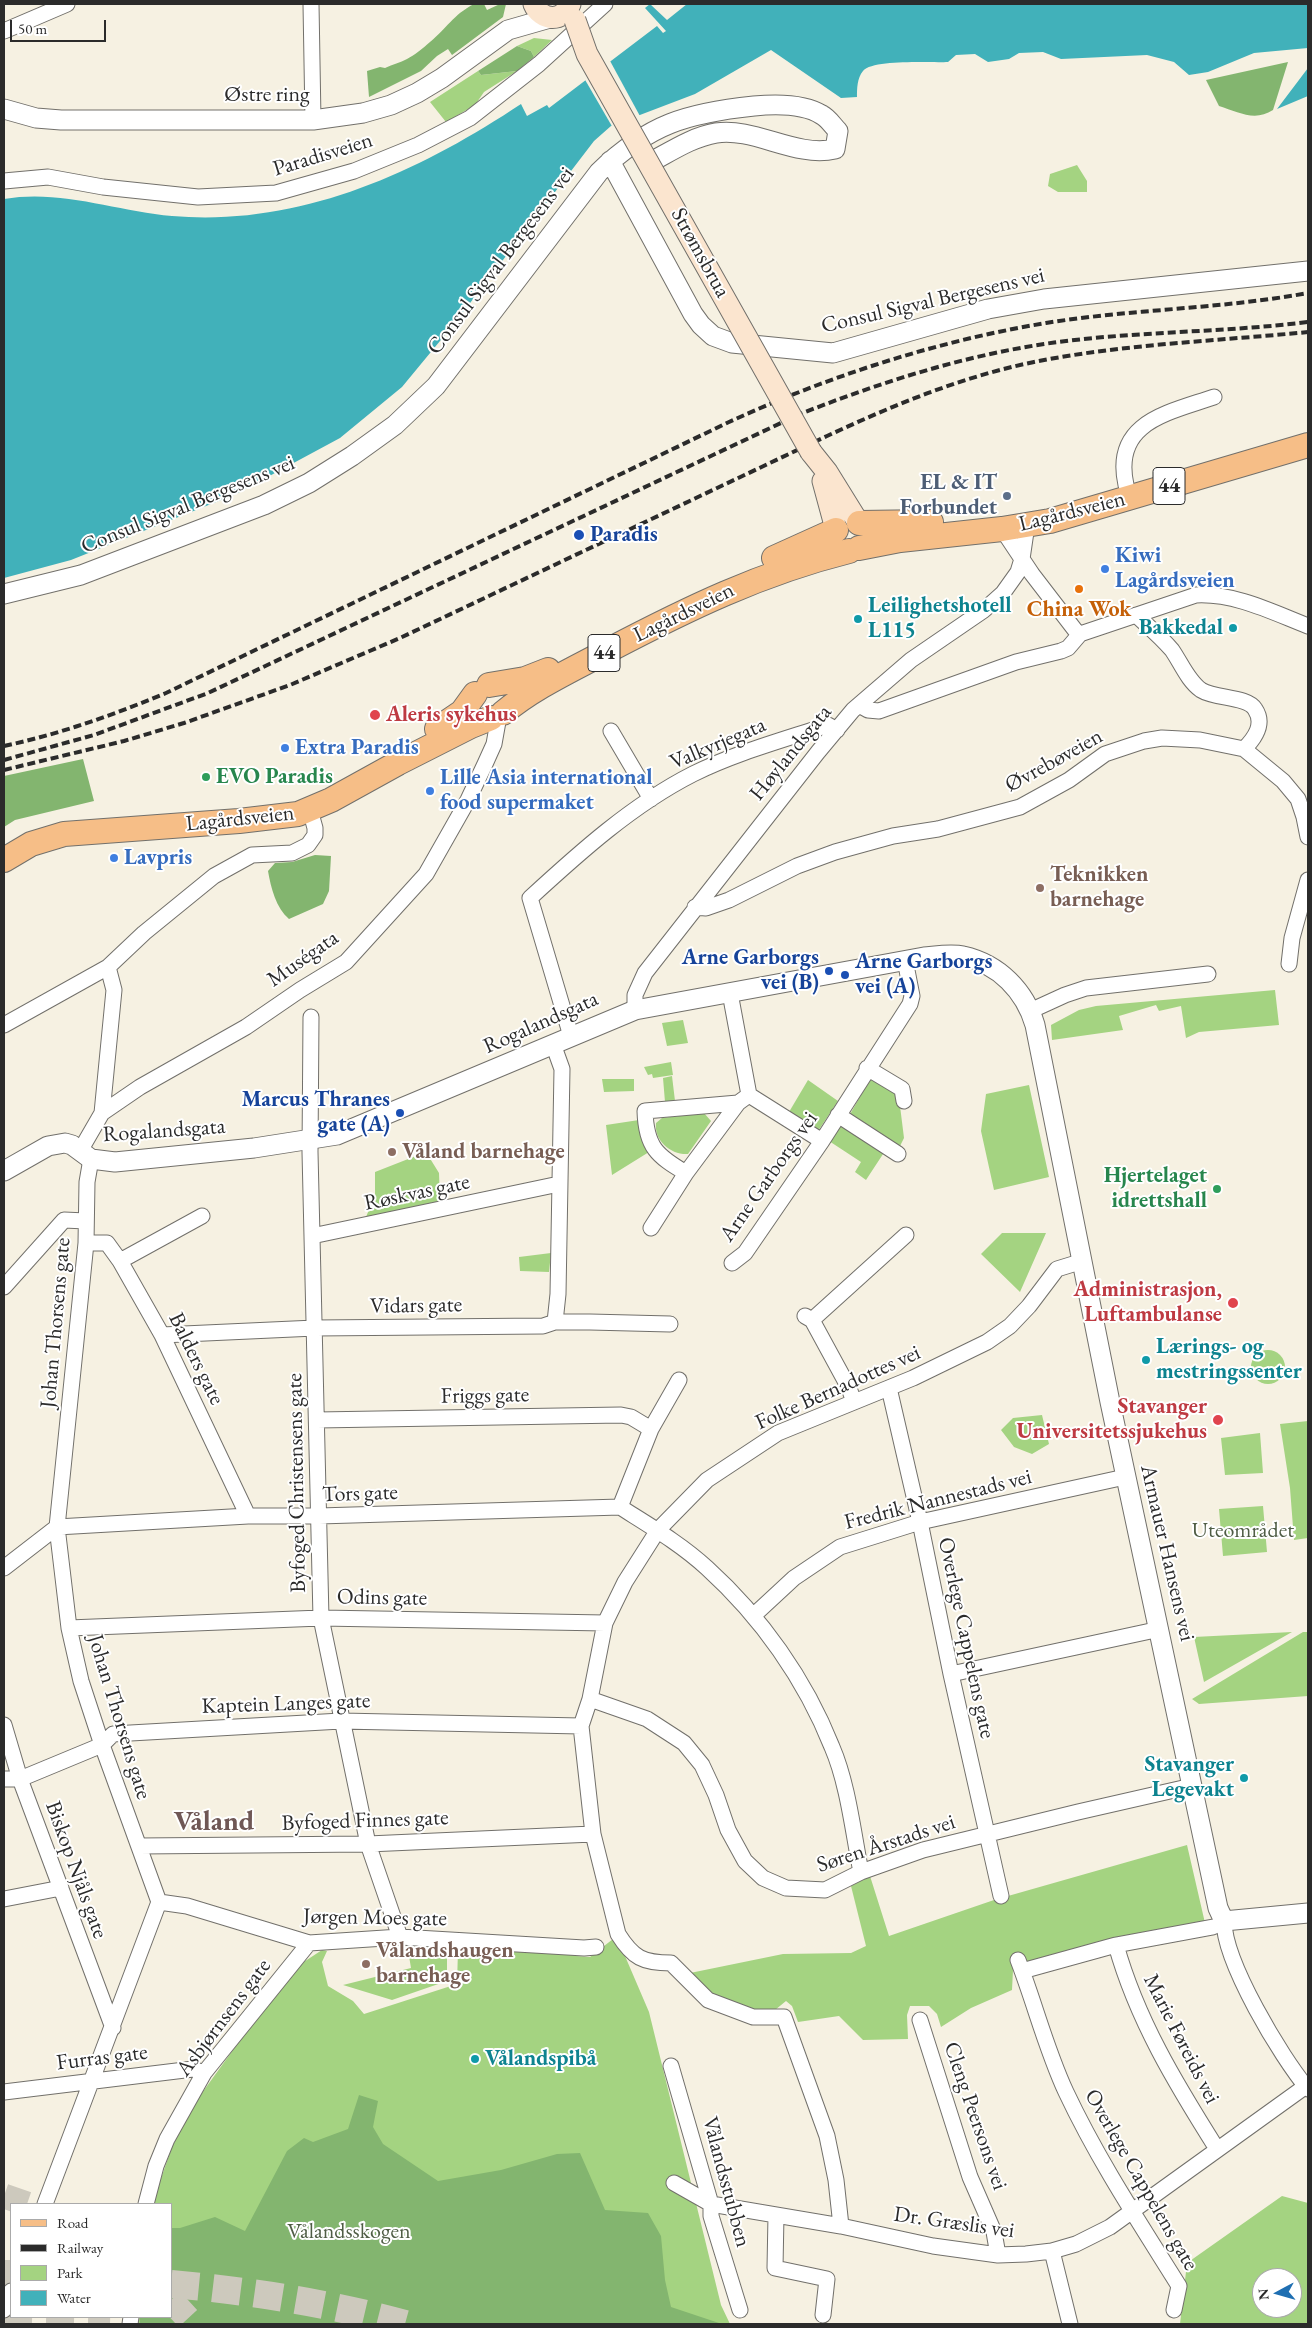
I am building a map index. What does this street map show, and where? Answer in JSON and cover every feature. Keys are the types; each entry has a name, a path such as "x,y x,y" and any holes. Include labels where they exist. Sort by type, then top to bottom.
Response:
{"main road":[{"name":"Strømsbrua","path":"534,4 537,11 563,15 587,54 811,452 838,503 847,526"},
{"name":"Lagårdsveien","path":"4,846 26,833 61,823 245,810 295,803 326,789 447,724 462,712 482,689 525,679 545,671 672,601 730,574 799,548 847,526 931,522 1014,513 1057,504 1308,431"},
{"name":"Lagårdsveien","path":"4,860 37,841 64,834 279,818 310,810 471,726 498,716 520,699 553,680 708,599 768,575 854,549 900,540 1027,525 1082,512 1308,446"},
{"path":"847,526 863,527 865,538 854,549"},
{"path":"482,689 474,700 477,712 485,718 498,716"}],"street":[{"path":"4,31 67,4"},
{"path":"312,4 313,120"},
{"name":"Østre ring","path":"4,110 36,118 62,120 313,120 363,113 400,101 442,78 508,30 528,4"},
{"name":"Paradisveien","path":"4,181 48,177 104,187 198,197 276,193 354,171 418,145 470,118 539,64 605,4"},
{"name":"Østre ring","path":"508,30 563,15"},
{"name":"Consul Sigval Bergesens vei","path":"4,594 81,575 264,505 309,482 388,430 436,386 578,197 610,161 637,140 674,121 714,110 763,105 803,107 822,115 838,131 835,149 823,152 732,133 718,133 687,143 649,163"},
{"name":"Consul Sigval Bergesens vei","path":"610,161 693,314 713,336 732,343 833,352 988,309 1044,299 1308,271"},
{"path":"1126,484 1123,465 1124,452 1136,432 1161,416 1214,397"},
{"name":"Høylandsgata","path":"635,1010 635,995 645,973 837,730 859,705 911,660 997,600 1015,578 1022,559 1027,525"},
{"path":"1002,529 1074,630 1080,634"},
{"path":"859,705 868,710 879,710 1016,662 1062,650 1068,648 1080,634 1185,597 1208,594 1239,600 1308,626"},
{"path":"1136,615 1166,644 1194,684 1202,691 1245,702 1254,708 1259,718 1258,730 1253,740 1244,749"},
{"name":"Muségata","path":"86,1155 102,1113 140,1087 246,1026 346,962 426,874 481,773 494,744 498,716"},
{"name":"Valkyrjegata","path":"571,1036 530,898 602,836 651,799 695,773 772,743 828,725 837,730"},
{"path":"611,731 651,799"},
{"name":"Øvrebøveien","path":"696,907 713,906 729,900 797,866 835,852 893,836 938,829 1020,807 1069,780 1104,754 1144,741 1181,738 1244,749 1284,781 1298,799 1308,837"},
{"path":"4,1025 108,967 144,933 214,876 252,854 292,853 308,845 315,835 310,810"},
{"path":"1289,964 1292,938 1308,880"},
{"name":"Rogalandsgata","path":"86,1155 115,1162 337,1136 635,1010 906,960 962,956 998,972 1012,982"},
{"name":"Arne Garborgs vei","path":"732,1263 745,1253 822,1141 910,1004 911,992 906,960"},
{"path":"102,1113 114,990 108,967"},
{"path":"1030,1011 1065,994 1086,988 1208,974"},
{"name":"Armauer Hansens vei","path":"1012,982 1030,1011 1035,1025 1050,1110 1083,1261 1125,1477 1160,1629 1214,1892 1218,1924 1224,1934 1228,1950 1248,1993 1280,2048 1307,2087"},
{"path":"651,1228 686,1173 744,1099 730,993"},
{"name":"Byfoged Christensens gate","path":"311,1017 312,1236 321,1618 368,1844 400,1937"},
{"path":"553,1044 562,1069 558,1294 555,1322"},
{"path":"868,1068 902,1089 904,1101"},
{"path":"686,1173 666,1162 648,1140 645,1111 744,1099 822,1141"},
{"name":"Arne Garborgs vei","path":"838,1115 898,1154"},
{"path":"4,1171 48,1146 65,1143 86,1155"},
{"name":"Johan Thorsens gate","path":"86,1155 88,1182 86,1243 57,1527 69,1628 81,1680 102,1746 158,1902"},
{"name":"Røskvas gate","path":"312,1236 559,1184"},
{"path":"120,1260 202,1216"},
{"path":"4,1287 64,1220 86,1221"},
{"path":"854,1402 849,1388 808,1318 906,1235"},
{"name":"Balders gate","path":"86,1243 107,1243 120,1260 162,1335 248,1516"},
{"name":"Folke Bernadottes vei","path":"841,2226 836,2180 827,2136 784,2017 753,2017 708,2000 671,1963 640,1960 627,1948 618,1934 593,1834 581,1726 590,1699 605,1623 625,1582 658,1530 707,1480 778,1433 889,1388 966,1353 999,1335 1029,1306 1057,1269 1083,1261"},
{"name":"Vidars gate","path":"162,1335 315,1328 543,1326 555,1322 612,1321 670,1324"},
{"path":"679,1380 651,1429 620,1507 658,1530 707,1568 753,1616 798,1677 833,1747 862,1872"},
{"name":"Overlege Cappelens gate","path":"889,1388 1001,1896"},
{"name":"Friggs gate","path":"317,1420 620,1415 631,1417 651,1429"},
{"name":"Fredrik Nannestads vei","path":"753,1616 794,1578 840,1547 920,1522 1125,1477"},
{"name":"Tors gate","path":"57,1527 248,1516 319,1516 620,1507"},
{"path":"4,1568 57,1527"},
{"name":"Odins gate","path":"69,1628 321,1618 605,1623"},
{"path":"951,1674 1160,1629"},
{"name":"Søren Årstads vei","path":"590,1699 647,1719 684,1743 702,1765 716,1795 728,1830 745,1861 763,1878 786,1888 825,1890 862,1872 923,1850 1192,1786"},
{"name":"Kaptein Langes gate","path":"4,1779 20,1780 102,1746 113,1734 341,1720 581,1726"},
{"name":"Biskop Njåls gate","path":"4,1725 20,1780 113,2028"},
{"name":"Byfoged Finnes gate","path":"139,1846 368,1844 593,1834"},
{"path":"4,1899 61,1888"},
{"path":"45,2203 113,2028 158,1902"},
{"name":"Jørgen Moes gate","path":"158,1902 187,1906 309,1943 400,1937 584,1948 596,1947"},
{"path":"1116,1945 1218,1924 1308,1913"},
{"name":"Asbjørnsens gate","path":"146,2203 156,2166 167,2139 204,2073 309,1943"},
{"name":"Overlege Cappelens gate","path":"1116,1945 1020,1965 1047,2047 1066,2093 1112,2180 1179,2286 1174,2310"},
{"name":"Marie Føreids vei","path":"1116,1945 1143,2022 1182,2095 1217,2149"},
{"name":"Cleng Peersons vei","path":"920,2020 970,2177 994,2232 998,2255"},
{"name":"Vålandsstubben","path":"671,2066 711,2204 711,2216 740,2310"},
{"name":"Furras gate","path":"4,2092 93,2079 193,2069 204,2073"},
{"name":"Dr. Græslis vei","path":"674,2183 711,2204 841,2226 933,2246 998,2255 1052,2251 1110,2227 1217,2149 1307,2087"},
{"path":"776,2215 775,2268 827,2279 823,2315"},
{"path":"1052,2251 1070,2324"},
{"path":"4,2310 10,2294"}],"green space":[{"path":"474,4 484,4 487,10 500,4 506,4 503,17 452,55 448,49 437,56 421,71 369,97 367,71 380,67 385,68 413,56 436,37 450,22"},
{"path":"534,38 552,40 534,57 531,51 517,46"},
{"path":"517,46 531,51 534,57 517,71 481,75 478,71"},
{"path":"1288,62 1273,110 1266,114 1246,115 1219,106 1206,80"},
{"path":"478,71 481,75 517,71 484,92 475,105 446,122 430,102"},
{"path":"1077,165 1087,181 1087,192 1058,192 1048,186 1050,174"},
{"path":"83,759 94,801 15,820 4,827 4,776"},
{"path":"315,855 331,856 329,891 323,904 289,919 277,903 268,871 275,863 292,862"},
{"path":"1275,990 1279,1025 1199,1032 1186,1038 1181,1006 1159,1011 1156,1005 1119,1016 1123,1030 1052,1040 1051,1025 1079,1010 1096,1006"},
{"path":"683,1020 688,1043 667,1046 662,1023"},
{"path":"671,1062 673,1075 653,1078 652,1074 648,1075 644,1067"},
{"path":"873,1074 898,1090 904,1138 899,1148 849,1116"},
{"path":"672,1076 675,1101 665,1102 663,1078"},
{"path":"602,1079 634,1079 634,1091 604,1092"},
{"path":"808,1080 838,1101 818,1131 789,1112"},
{"path":"1029,1085 1049,1177 994,1190 981,1131 986,1094"},
{"path":"704,1113 711,1121 688,1154 676,1152 665,1146 658,1136 656,1123 662,1118"},
{"path":"639,1120 649,1152 612,1175 606,1125"},
{"path":"842,1123 885,1151 866,1180 855,1172 861,1162 829,1141"},
{"path":"426,1152 439,1173 440,1201 366,1217 375,1195 375,1172"},
{"path":"1002,1233 1046,1233 1020,1292 981,1254"},
{"path":"551,1253 549,1272 520,1271 519,1257"},
{"path":"1268,1350 1280,1355 1285,1367 1280,1379 1268,1384 1256,1379 1251,1367 1256,1355"},
{"path":"1042,1415 1049,1444 1032,1454 1014,1447 1001,1430 1013,1418"},
{"path":"1308,1421 1308,1538 1294,1540 1290,1488 1280,1424"},
{"path":"1260,1433 1263,1473 1225,1475 1221,1438"},
{"name":"Uteområdet","path":"1263,1506 1267,1552 1223,1556 1219,1509"},
{"path":"1292,1632 1204,1682 1194,1637"},
{"path":"1303,1632 1308,1632 1308,1696 1199,1704 1192,1699"},
{"path":"1187,1845 1205,1923 1116,1939 1013,1970 1012,1990 971,2008 941,2027 937,2014 929,2006 910,2006 907,2015 908,2039 863,2040 839,2016 798,2022 792,2006 786,2001 775,2010 748,2011 705,1994 690,1973 783,1954 851,1953 866,1946 851,1886 870,1876 889,1936 994,1900"},
{"path":"613,1939 619,1942 649,2012 721,2305 730,2324 136,2324 137,2318 172,2318 172,2203 152,2203 172,2147 194,2104 290,1971 322,1950 327,1951 322,1962 328,1986 353,2001 364,2014 457,1984 458,1950 481,1950 494,1945 572,1952 576,1956 590,1957"},
{"path":"409,1956 447,1957 447,1981 392,2000 343,1985 411,1968"},
{"name":"Vålandsskogen","path":"359,2095 378,2101 373,2127 383,2144 438,2181 501,2170 557,2154 580,2153 605,2210 648,2213 661,2236 665,2280 671,2307 722,2324 140,2324 140,2318 172,2318 172,2228 180,2228 215,2217 245,2231 287,2151 304,2138 313,2142 348,2129"},
{"path":"1282,2196 1308,2203 1308,2324 1180,2324 1187,2263"}],"water":[{"path":"650,4 667,20 687,4 1308,4 1308,48 1254,53 1208,72 1189,75 1174,62 1147,55 1061,59 1043,52 1019,53 1009,59 988,62 975,54 956,55 948,62 903,62 869,67 863,71 860,77 857,97 841,98 771,50 695,94 611,126 594,141 454,324 402,387 340,438 236,494 71,560 4,578 4,199 46,197 172,216 219,217 265,213 311,204 355,190 398,173 481,129 521,104 527,116 547,105 549,108 657,26 663,33 666,31 645,8"},
{"path":"1308,68 1308,96 1277,109"}],"pier":[{"path":"609,59 641,118 613,128 584,78"}],"tunnel":[{"path":"4,2196 24,2203"},
{"path":"4,2274 10,2274"},
{"path":"172,2284 289,2299 405,2324"},
{"path":"172,2301 193,2324"},
{"path":"4,2321 110,2324"}],"railway":[{"path":"4,746 86,723 166,693 729,422 845,375 924,350 1046,323 1243,302 1308,293"},
{"path":"4,760 94,735 208,693 800,414 860,392 920,372 1012,349 1077,340 1308,322"},
{"path":"4,770 124,741 184,723 290,685 400,638 852,425 954,384 1007,368 1102,351 1308,332"}],"place":[{"name":"EL & IT Forbundet","path":"1007,496"},
{"name":"Paradis","path":"579,535"},
{"name":"Kiwi Lagårdsveien","path":"1105,569"},
{"name":"China Wok","path":"1079,589"},
{"name":"Leilighetshotell L115","path":"858,619"},
{"name":"Bakkedal","path":"1233,628"},
{"name":"Aleris sykehus","path":"375,715"},
{"name":"Extra Paradis","path":"285,748"},
{"name":"EVO Paradis","path":"206,777"},
{"name":"Lille Asia international food supermaket","path":"430,791"},
{"name":"Lavpris","path":"114,858"},
{"name":"Teknikken barnehage","path":"1040,888"},
{"name":"Arne Garborgs vei (B)","path":"829,971"},
{"name":"Arne Garborgs vei (A)","path":"845,975"},
{"name":"Marcus Thranes gate (A)","path":"400,1113"},
{"name":"Våland barnehage","path":"392,1152"},
{"name":"Hjertelaget idrettshall","path":"1217,1189"},
{"name":"Administrasjon, Luftambulanse","path":"1233,1303"},
{"name":"Lærings- og mestringssenter","path":"1146,1360"},
{"name":"Stavanger Universitetssjukehus","path":"1218,1420"},
{"name":"Stavanger Legevakt","path":"1244,1778"},
{"name":"Vålandshaugen barnehage","path":"366,1964"},
{"name":"Vålandspibå","path":"475,2059"}],"district":[{"name":"Våland","path":"214,1822"}]}
